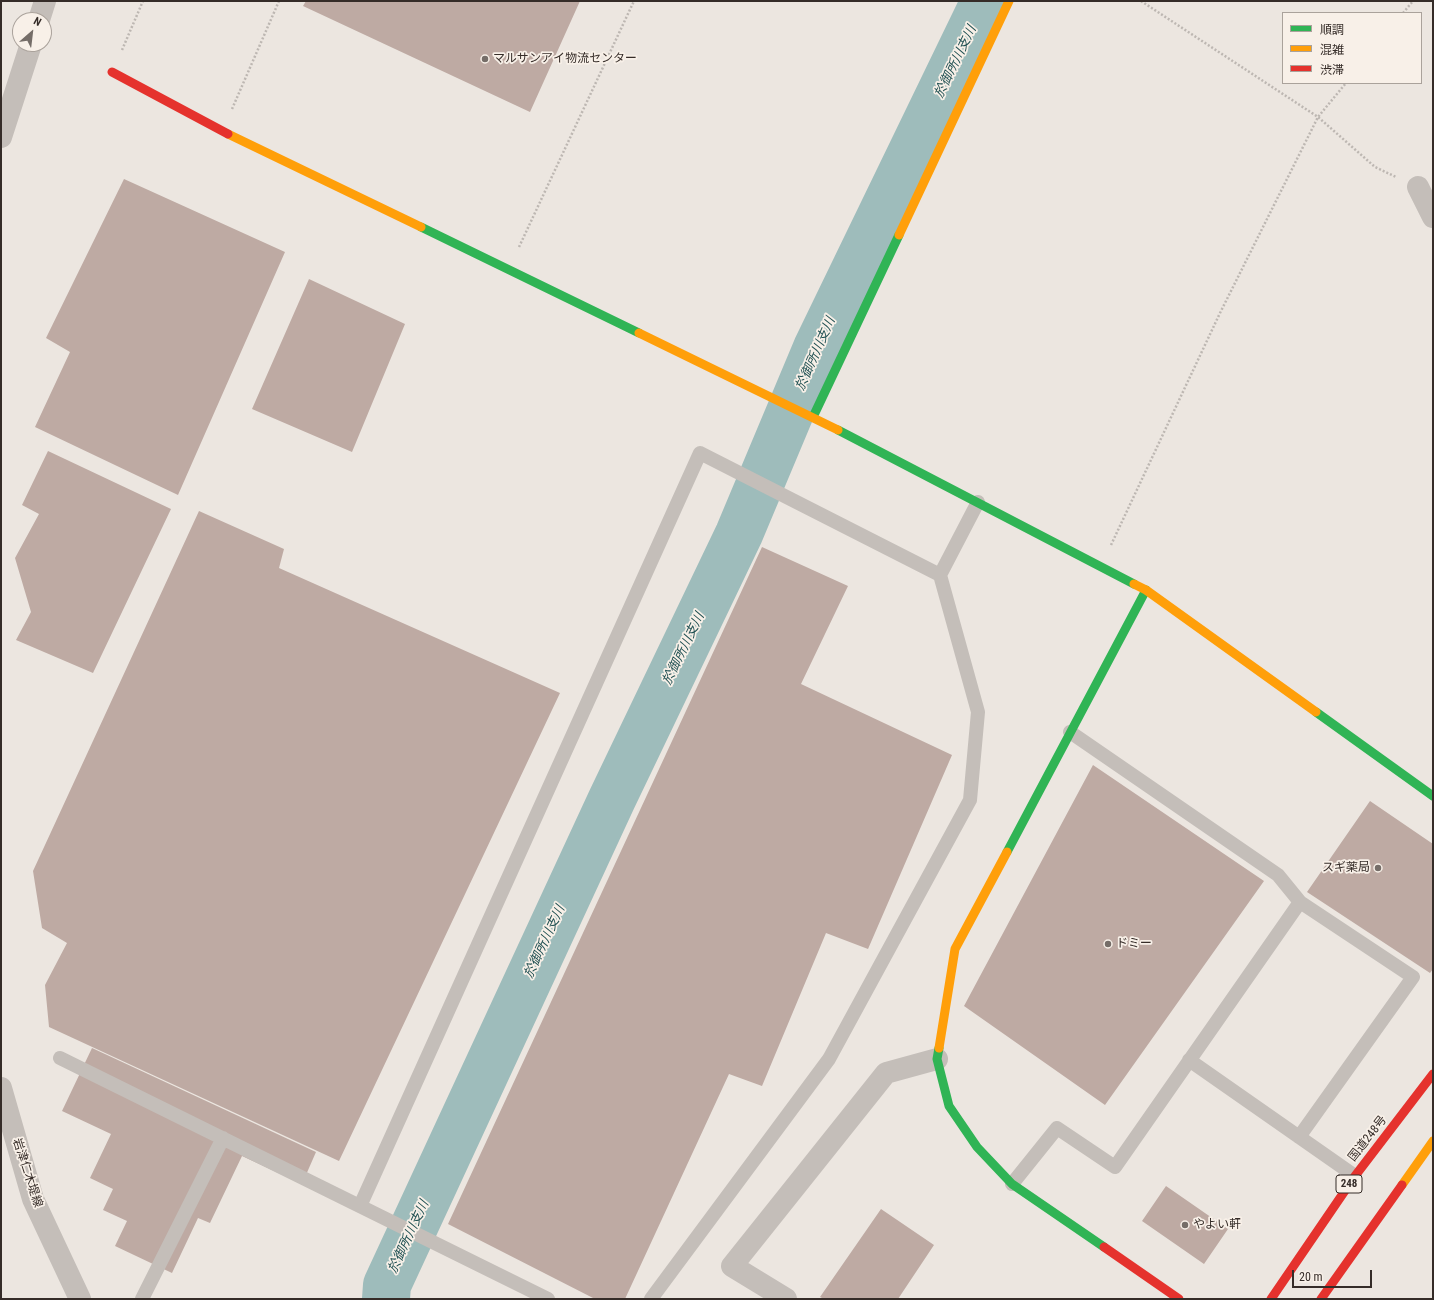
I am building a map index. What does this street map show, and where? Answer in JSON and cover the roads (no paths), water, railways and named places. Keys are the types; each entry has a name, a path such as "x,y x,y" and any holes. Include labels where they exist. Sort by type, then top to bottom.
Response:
{"main road":[{"path":"813,417 1009,1"},
{"path":"112,72 222,131 813,417 1146,590 1433,796"},
{"path":"1146,590 955,949 937,1059 949,1106 977,1147 1012,1184 1179,1299"},
{"name":"国道248号","path":"1271,1299 1355,1176 1433,1074"},
{"path":"1321,1299 1433,1141"}],"street":[{"path":"42,12 45,1"},
{"path":"1,137 28,52"},
{"path":"1418,187 1433,217"},
{"path":"786,1299 732,1266 886,1073 937,1059"},
{"name":"岩津仁木堤線","path":"1,1088 33,1199 80,1299"}],"lane":[{"path":"360,1206 700,453 940,575"},
{"path":"651,1299 829,1059 970,800 978,712 940,575 978,502"},
{"path":"1070,732 1278,875 1300,902 1413,977 1299,1137"},
{"path":"1012,1184 1057,1128 1115,1167 1300,902"},
{"path":"60,1058 548,1299"},
{"path":"1189,1060 1355,1176"},
{"path":"142,1299 223,1138"}],"waterway":[{"name":"於御所川支川","path":"386,1299 387,1285 612,799 739,534 817,348 985,1"}],"place":[{"name":"マルサンアイ物流センター","path":"485,59"},
{"name":"スギ薬局","path":"1378,868"},
{"name":"ドミー","path":"1108,944"},
{"name":"やよい軒","path":"1185,1225"}]}
